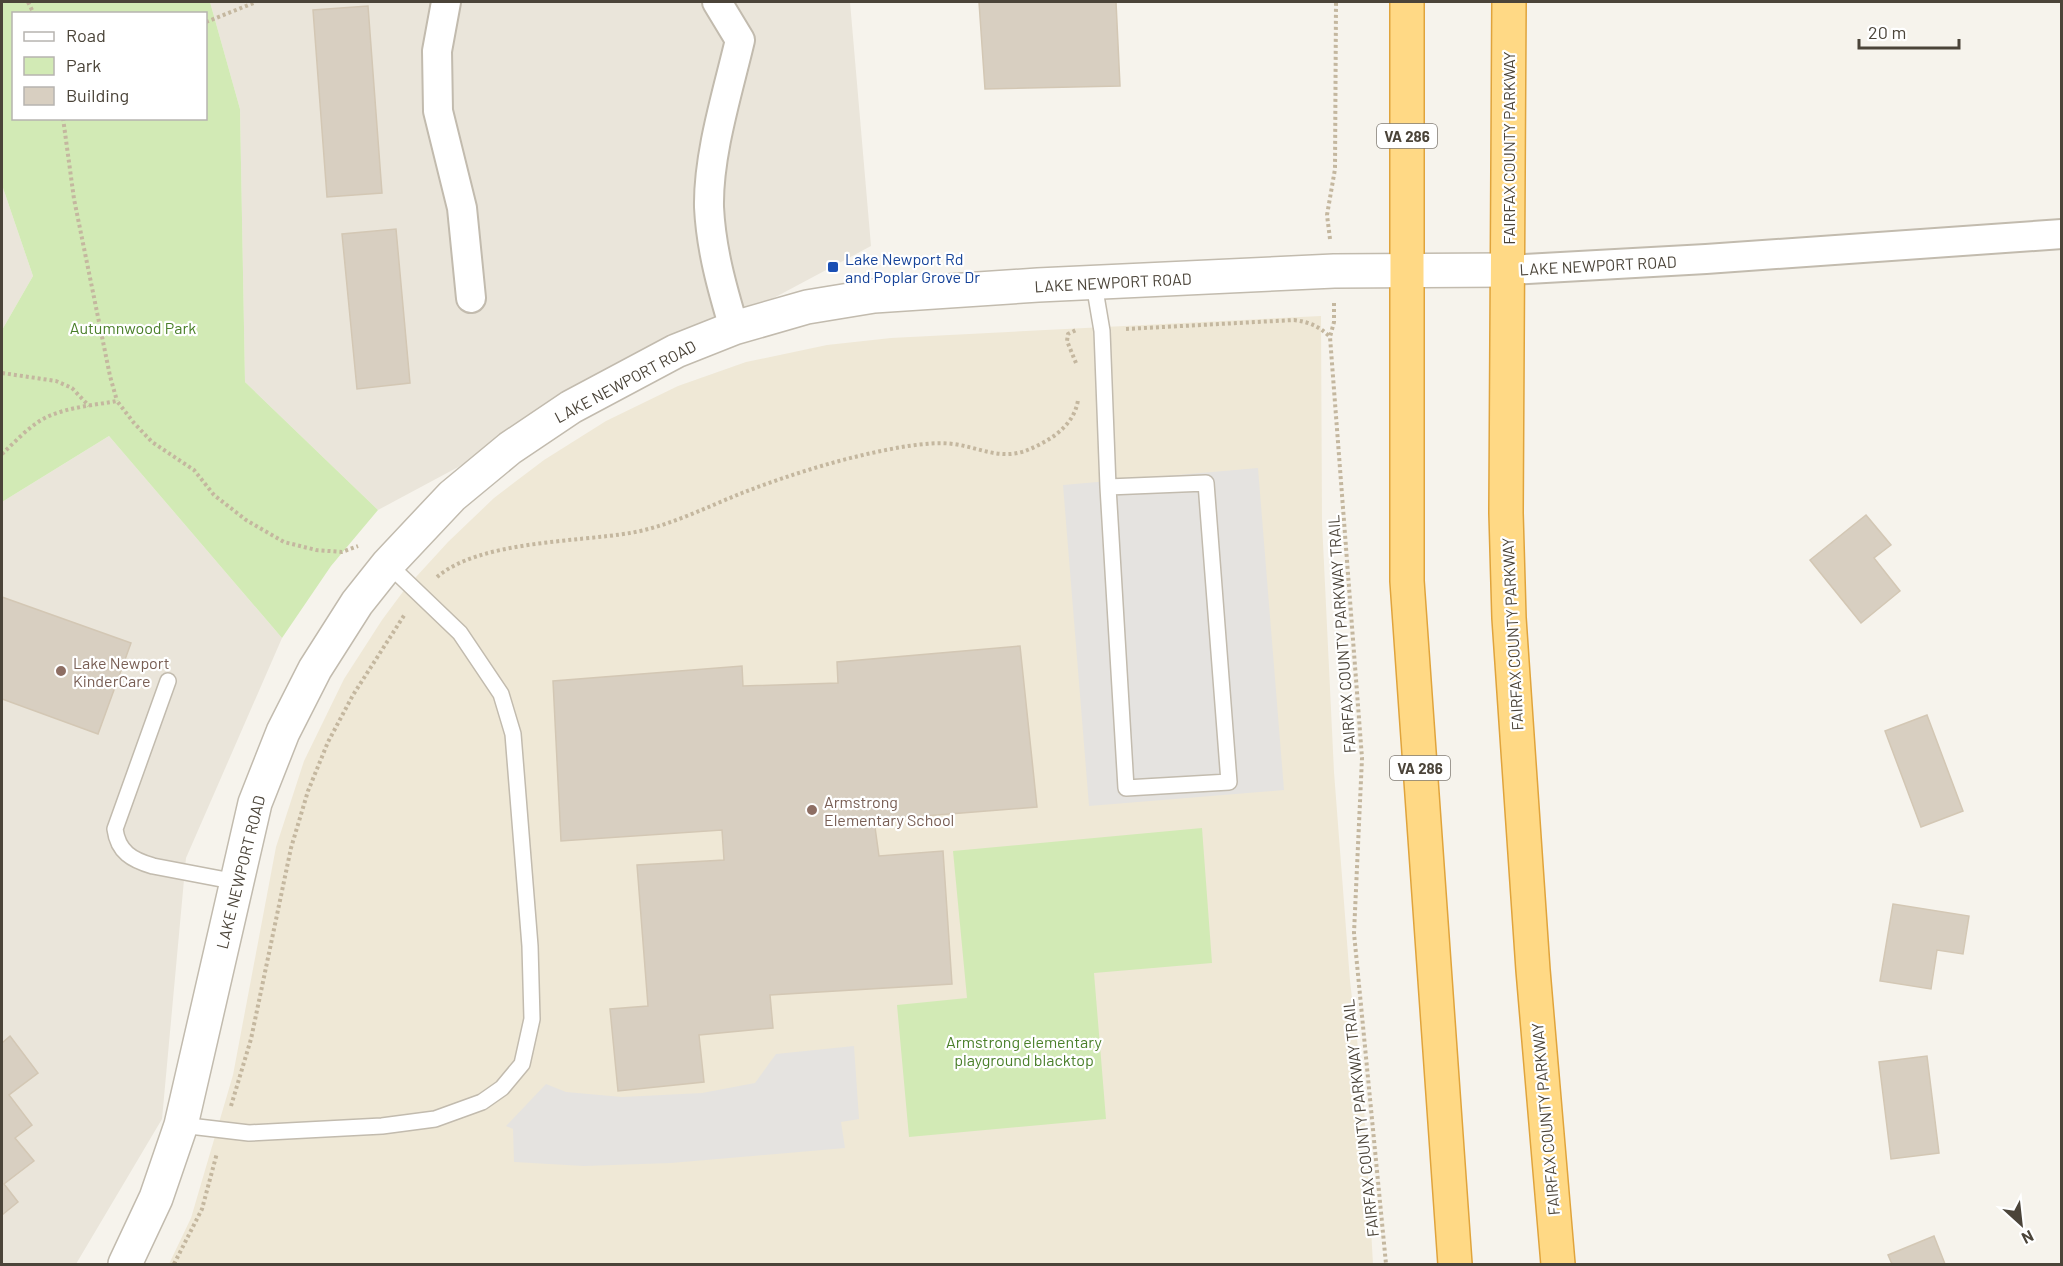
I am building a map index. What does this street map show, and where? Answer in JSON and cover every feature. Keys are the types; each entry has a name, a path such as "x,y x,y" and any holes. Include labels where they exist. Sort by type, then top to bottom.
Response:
{"highway":[{"name":"VA 286","path":"1407,2 1407,581 1455,1264"},
{"name":"FAIRFAX COUNTY PARKWAY","path":"1509,2 1506,513 1509,618 1533,970 1558,1264"}],"street":[{"path":"446,2 437,51 438,111 462,208 471,298"},
{"path":"717,2 740,40 713,160 709,206 715,262 734,328"},
{"name":"LAKE NEWPORT ROAD","path":"125,1264 156,1198 181,1125 255,803 283,732 315,669 357,603 375,554 406,547 452,496 510,448 571,407 676,351 734,328 807,307 874,296 1038,285 1334,271 1508,270 1706,259 2061,234"}],"lane":[{"path":"1094,284 1102,331 1108,488 1126,788 1229,782 1206,483 1108,488"},
{"path":"181,1125 249,1133 382,1126 435,1119 482,1102 502,1088 522,1064 532,1019 530,946 513,734 501,694 460,633 375,554"},
{"path":"168,681 115,830 116,839 120,848 140,862 237,882"}],"path":[{"path":"207,22 255,2"},
{"name":"FAIRFAX COUNTY PARKWAY TRAIL","path":"1336,2 1335,169 1327,215 1334,271 1334,322 1330,337 1362,758 1354,933 1386,1264"},
{"path":"63,120 76,210 117,400 152,442 194,470 214,495 246,520 284,542 316,550 375,554"},
{"path":"1077,372 1076,360 1067,342 1068,334 1077,329 1102,331 1294,320 1308,322 1321,328 1330,337"},
{"path":"2,373 56,381 72,388 89,406"},
{"path":"174,1264 202,1209 209,1177 251,1039 280,893 308,791 328,742 353,695 418,593 444,571 474,558 516,547 632,533 776,480 866,455 936,443 956,444 992,454 1024,451 1058,434 1070,421 1077,408 1078,395"},
{"path":"2,454 27,430 48,417 117,400"}],"shaded area":[{"path":"210,2 850,2 871,246 378,510 245,382 240,109"},
{"path":"2,185 33,276 2,330"},
{"name":"Armstrong Elementary School","path":"1321,316 1322,522 1334,772 1350,981 1363,1090 1373,1264 169,1264 191,1218 233,1075 276,847 304,761 344,679 382,620 405,589 448,542 494,498 544,460 606,421 678,386 746,362 827,345 891,338"},
{"path":"109,436 282,638 186,858 162,1119 76,1264 2,1264 2,502"},
{"path":"1258,468 1284,790 1089,806 1063,485"},
{"path":"854,1046 859,1119 841,1122 845,1148 671,1163 584,1166 514,1162 513,1129 506,1126 546,1084 566,1092 622,1097 702,1093 755,1083 776,1054"}],"green space":[{"name":"Autumnwood Park","path":"2,2 210,2 240,109 245,382 378,510 331,566 282,638 109,436 2,502 2,330 33,276 2,185"},
{"name":"Armstrong elementary playground blacktop","path":"1202,828 1212,963 1094,973 1106,1119 909,1137 897,1005 967,998 953,851"}],"building":[{"path":"979,2 1116,2 1120,86 985,89"},
{"path":"368,6 382,193 327,197 313,10"},
{"path":"396,229 410,383 357,389 342,234"},
{"path":"1866,515 1891,545 1874,558 1900,591 1861,623 1810,560"},
{"name":"Lake Newport KinderCare","path":"2,597 131,643 98,734 2,699"},
{"path":"1020,646 1037,807 874,820 879,856 943,851 952,984 770,995 773,1028 699,1035 704,1082 618,1091 610,1009 648,1006 637,865 724,860 722,830 561,841 553,681 742,666 743,686 838,683 837,662"},
{"path":"1927,715 1963,811 1921,827 1885,731"},
{"path":"1893,904 1969,916 1963,954 1937,950 1931,989 1880,981"},
{"path":"10,1036 38,1073 9,1095 32,1125 15,1138 34,1161 4,1184 18,1202 2,1215 2,1043"},
{"path":"1927,1056 1939,1153 1891,1159 1879,1062"},
{"path":"1934,1236 1945,1264 1892,1264 1888,1255"}],"place":[{"name":"Lake Newport Rd and Poplar Grove Dr","path":"833,267"},
{"name":"Lake Newport KinderCare","path":"61,671"},
{"name":"Armstrong Elementary School","path":"812,810"}]}
